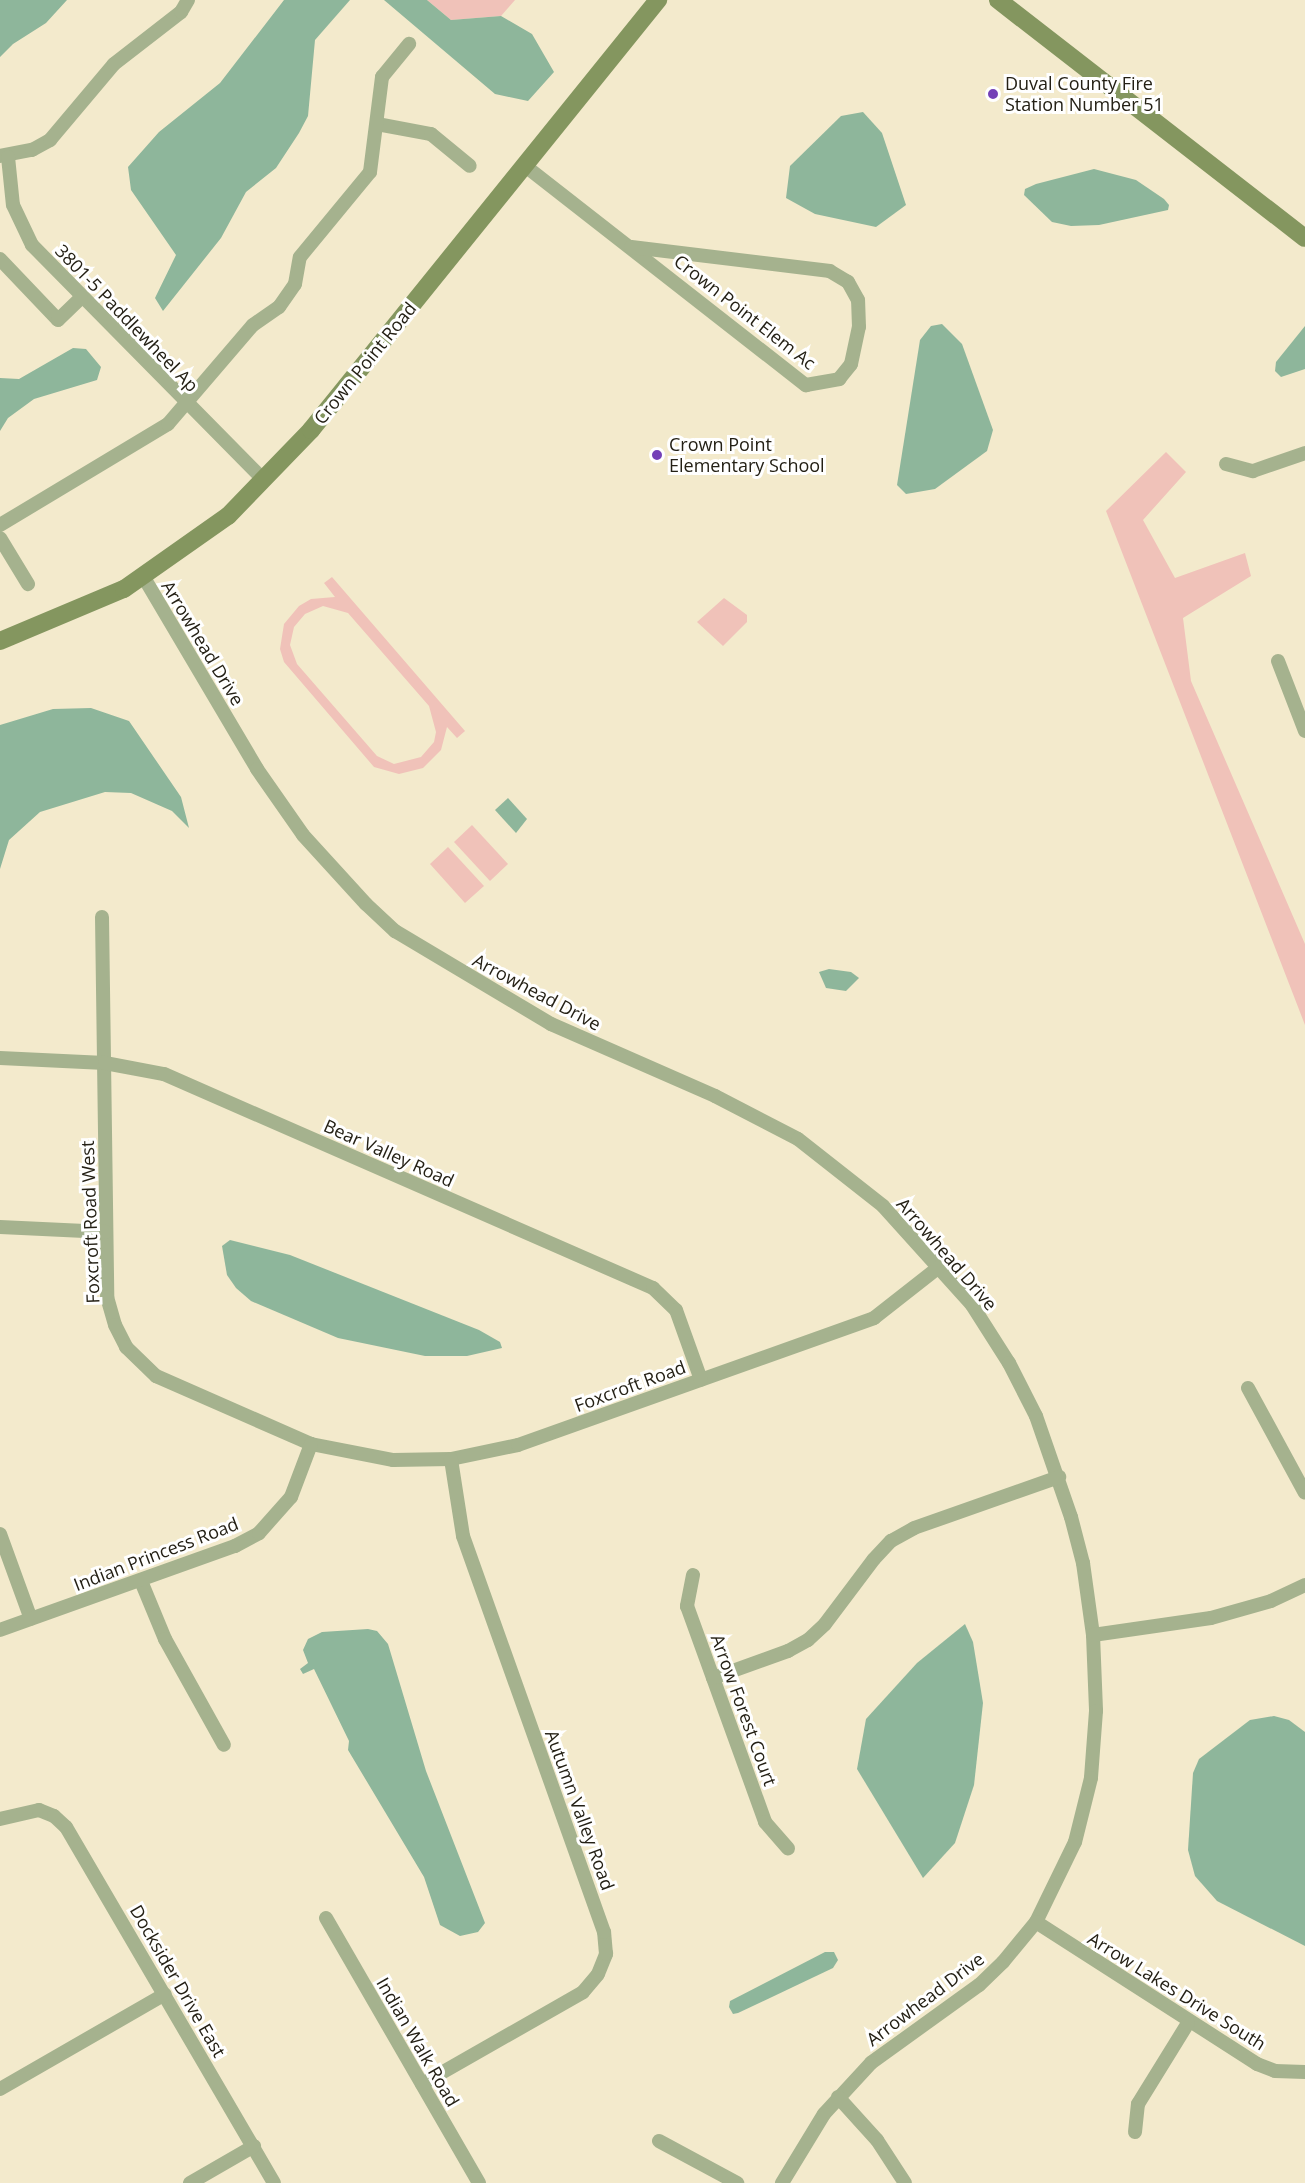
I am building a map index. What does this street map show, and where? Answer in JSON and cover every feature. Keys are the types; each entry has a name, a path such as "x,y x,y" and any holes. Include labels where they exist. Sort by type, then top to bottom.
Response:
{"street":[{"path":"4,157 50,140 114,64 181,12 188,0"},
{"name":"Crown Point Road","path":"0,641 82,609 143,576 219,523 264,480 311,430 658,0"},
{"path":"998,0 1305,238"},
{"path":"0,525 168,424 187,405 253,325 279,307 295,284 300,257 370,172 382,76 409,44"},
{"path":"377,124 431,134 470,166"},
{"name":"3801-5 Paddlewheel Ap","path":"4,157 13,205 32,245 81,298 264,480"},
{"name":"Crown Point Elem Ac","path":"524,165 807,385 839,379 851,364 859,327 858,300 848,282 830,271 631,247"},
{"path":"0,259 58,320 81,298"},
{"path":"1226,464 1253,471 1305,453"},
{"path":"0,538 28,584"},
{"name":"Arrowhead Drive","path":"143,576 257,769 303,835 395,932 551,1024 715,1096 798,1139 883,1206 972,1305 1010,1363 1036,1416 1059,1478 1083,1563 1093,1635 1096,1711 1091,1778 1075,1842 1059,1881 1036,1922 979,1985 871,2063 838,2097 805,2141 782,2183"},
{"path":"1278,661 1305,731"},
{"name":"Foxcroft Road West","path":"102,917 107,1297 115,1325 140,1364 156,1376 311,1444"},
{"name":"Bear Valley Road","path":"0,1058 105,1063 165,1074 653,1288 676,1310 701,1380"},
{"path":"0,1227 106,1232"},
{"name":"Foxcroft Road","path":"311,1444 393,1460 452,1459 518,1445 874,1318 939,1267"},
{"path":"1248,1388 1305,1493"},
{"name":"Indian Princess Road","path":"0,1630 235,1546 259,1533 291,1497 311,1444"},
{"name":"Autumn Valley Road","path":"422,2084 583,1992 598,1974 606,1954 604,1932 463,1536 452,1459"},
{"path":"713,1678 788,1651 808,1640 825,1624 873,1559 891,1541 914,1528 1059,1478"},
{"path":"0,1534 31,1619"},
{"name":"Arrow Forest Court","path":"693,1575 687,1606 765,1822 788,1848"},
{"path":"141,1581 165,1639 224,1744"},
{"path":"1093,1635 1211,1618 1271,1600 1305,1585"},
{"name":"Docksider Drive East","path":"0,1818 39,1810 54,1816 66,1827 274,2183"},
{"name":"Indian Walk Road","path":"327,1918 479,2183"},
{"name":"Arrow Lakes Drive South","path":"1036,1922 1188,2023 1257,2064 1275,2071 1305,2072"},
{"path":"0,2089 165,1994"},
{"path":"1135,2132 1138,2104 1188,2023"},
{"path":"838,2097 877,2140 905,2183"},
{"path":"659,2141 737,2183"},
{"path":"190,2183 254,2146"}],"shaded area":[{"path":"0,0 67,0 46,23 13,44 0,57"},
{"path":"284,0 350,0 315,40 308,116 299,133 276,168 246,192 221,238 163,311 155,298 176,255 131,190 128,167 159,132 220,83"},
{"path":"384,0 427,0 451,20 501,16 532,34 554,72 528,101 495,94"},
{"path":"427,0 515,0 501,16 451,20"},
{"path":"863,112 882,133 906,205 876,227 815,214 786,198 790,166 841,116"},
{"path":"1094,169 1136,180 1164,199 1169,205 1168,210 1099,225 1071,226 1052,222 1024,195 1025,189 1036,184"},
{"path":"942,324 962,344 993,430 987,451 935,489 906,494 897,485 920,340 931,326"},
{"path":"1305,326 1305,369 1281,377 1275,371 1276,362"},
{"path":"73,348 86,349 101,367 97,380 34,399 8,418 0,431 0,378 19,379"},
{"path":"1166,452 1186,472 1143,520 1175,578 1245,553 1251,576 1183,618 1191,681 1305,944 1305,1025 1106,511"},
{"path":"332,577 465,731 457,738 447,727 441,750 423,768 399,774 374,767 284,662 280,649 284,624 299,606 311,599 335,597 324,583","holes":["323,606 348,613 429,706 436,732 434,742 421,757 394,764 377,756 297,664 290,645 294,627 305,614"]},
{"path":"724,598 747,615 747,622 723,646 697,622"},
{"path":"91,708 129,721 181,797 189,828 172,811 131,793 105,792 40,812 9,840 0,869 0,725 53,709"},
{"path":"508,798 527,819 516,833 495,810"},
{"path":"472,825 508,864 490,881 454,842"},
{"path":"448,847 484,886 465,903 430,864"},
{"path":"829,969 851,972 859,978 846,991 826,988 819,972"},
{"path":"230,1240 290,1255 479,1330 500,1342 502,1348 467,1356 425,1356 338,1338 251,1301 236,1288 227,1275 222,1246"},
{"path":"965,1624 973,1642 983,1703 974,1785 955,1843 923,1878 857,1769 866,1719 917,1663"},
{"path":"368,1629 377,1631 388,1644 426,1771 485,1923 478,1932 460,1936 440,1925 424,1877 348,1750 349,1741 314,1669 303,1674 300,1669 308,1663 303,1650 308,1639 322,1632"},
{"path":"1274,1716 1289,1720 1305,1732 1305,1946 1217,1901 1195,1876 1188,1850 1193,1773 1199,1759 1250,1720"},
{"path":"825,1952 834,1952 838,1960 833,1968 733,2014 729,2007 730,2001"}],"place":[{"name":"Duval County Fire Station Number 51","path":"993,94"},
{"name":"Crown Point Elementary School","path":"657,455"}]}
